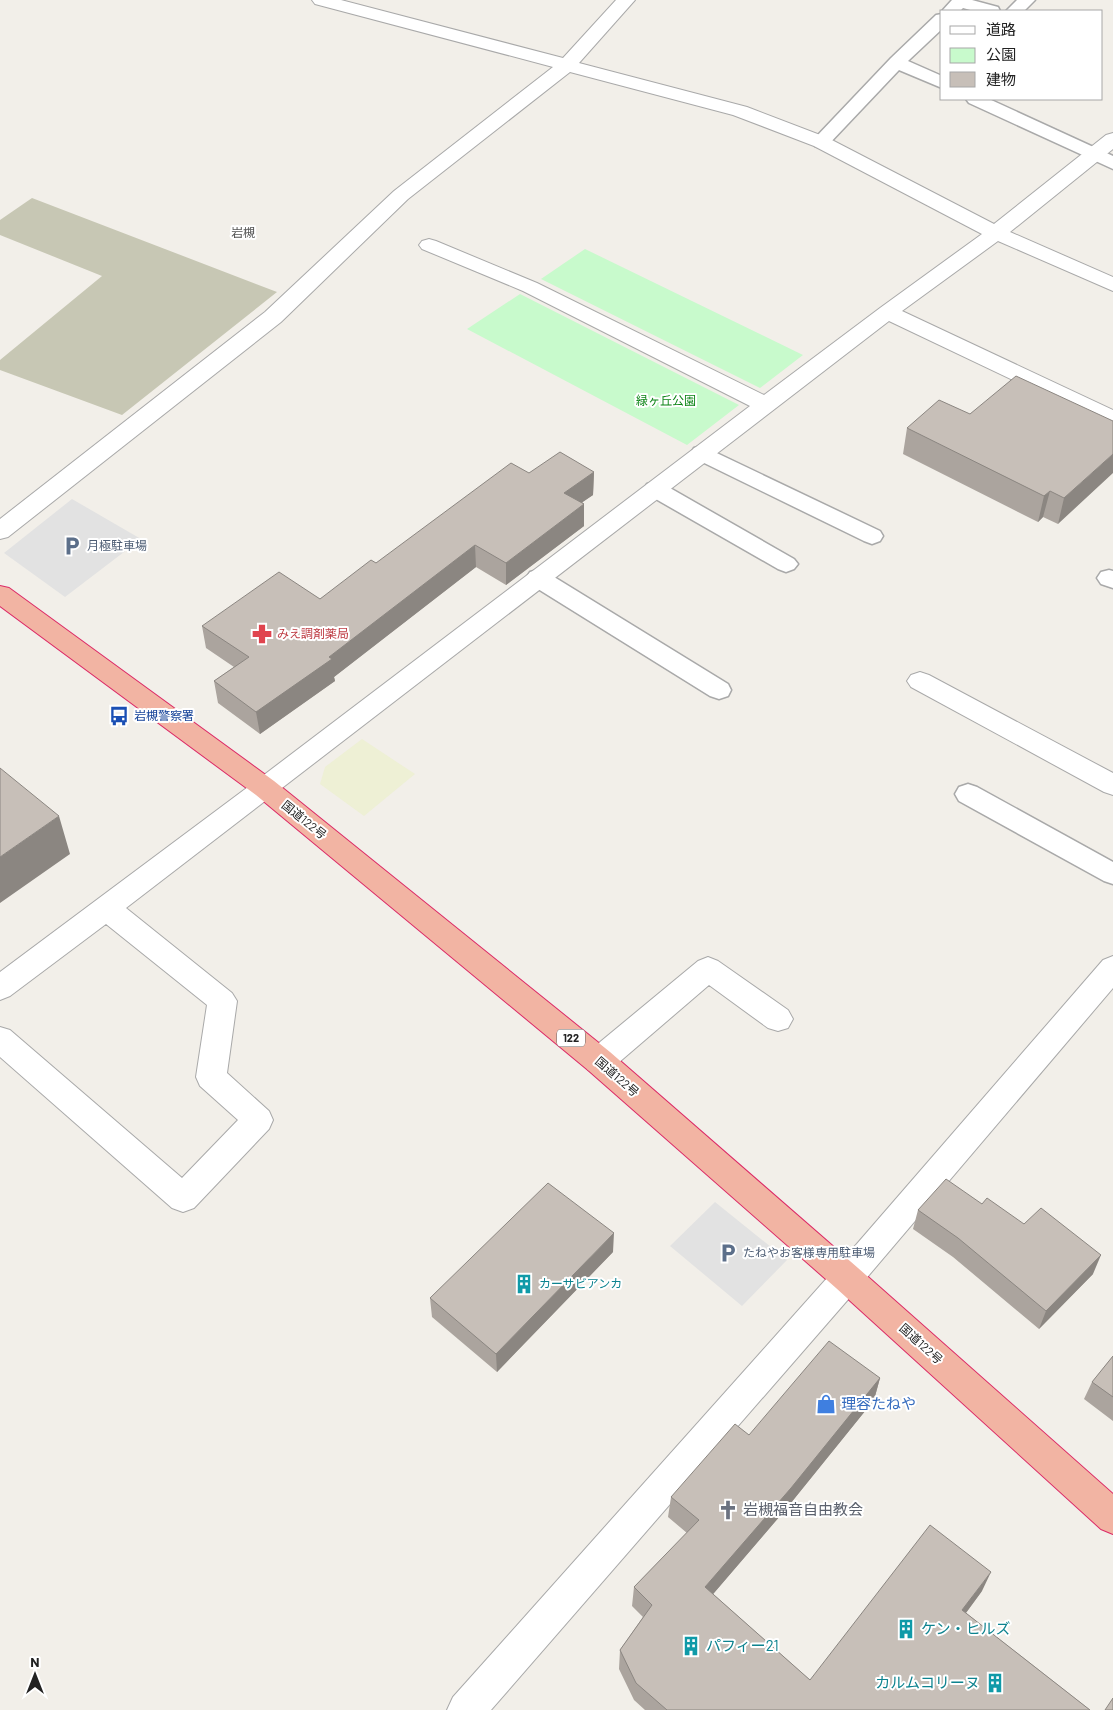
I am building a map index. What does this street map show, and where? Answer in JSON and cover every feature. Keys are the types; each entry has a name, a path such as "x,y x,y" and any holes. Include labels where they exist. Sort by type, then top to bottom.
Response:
{"highway":[{"name":"国道122号","path":"0,594 265,788 599,1061 847,1278 1113,1517"}],"street":[{"path":"321,0 566,66 740,110 820,142 996,233 1113,285"},
{"path":"0,531 273,317 401,195 566,66 626,0"},
{"path":"0,988 265,788 887,312 996,233 1113,139"},
{"path":"429,245 530,287 765,405"},
{"path":"887,312 1113,420"},
{"path":"920,681 1113,785"},
{"path":"0,1039 183,1198 258,1120 212,1076 222,1001 106,908"},
{"path":"599,1061 708,969 778,1019"},
{"path":"466,1710 1107,986"}],"lane":[{"path":"1015,10 1027,0"},
{"path":"951,10 960,2 988,10"},
{"path":"820,142 897,62 940,21"},
{"path":"897,62 940,82"},
{"path":"977,100 1113,162"},
{"path":"702,453 872,536"},
{"path":"655,489 786,564"},
{"path":"538,578 719,690"},
{"path":"968,794 1113,874"}],"shaded area":[{"path":"32,198 277,292 122,415 0,370 0,360 102,276 0,235 0,220"},
{"name":"月極駐車場","path":"72,499 141,539 65,597 4,553"},
{"path":"362,739 415,774 364,816 320,784 325,767"},
{"name":"たねやお客様専用駐車場","path":"715,1202 787,1260 742,1306 670,1246"}],"green space":[{"name":"緑ヶ丘公園","path":"585,249 803,355 760,388 541,279"},
{"name":"緑ヶ丘公園","path":"520,294 739,405 687,445 467,329"}],"building":[{"path":"1016,376 1113,421 1113,454 1064,498 1050,491 1044,496 907,428 939,400 970,414"},
{"path":"560,452 594,472 564,493 584,504 506,563 475,545 329,657 332,659 256,712 214,681 249,657 202,626 279,572 320,599 371,560 376,563 511,463 529,473"},
{"path":"0,768 59,816 0,857"},
{"path":"946,1179 982,1204 987,1198 1024,1224 1041,1208 1101,1255 1046,1311 958,1238 918,1210"},
{"name":"カーサビアンカ","path":"548,1183 614,1233 496,1354 430,1298"},
{"path":"829,1341 880,1378 791,1488 705,1587 810,1680 930,1525 991,1572 962,1610 1090,1710 667,1710 636,1683 620,1650 652,1605 634,1587 699,1520 671,1497 735,1424 749,1435"},
{"path":"1113,1356 1113,1397 1092,1382"},
{"path":"1113,1698 1113,1710 1105,1710"}],"place":[{"name":"月極駐車場","path":"72,546"},
{"name":"みえ調剤薬局","path":"262,634"},
{"name":"岩槻警察署","path":"119,716"},
{"name":"たねやお客様専用駐車場","path":"728,1253"},
{"name":"カーサビアンカ","path":"524,1284"},
{"name":"理容たねや","path":"826,1404"},
{"name":"岩槻福音自由教会","path":"728,1510"},
{"name":"ケン・ヒルズ","path":"906,1629"},
{"name":"パフィー21","path":"691,1646"},
{"name":"カルムコリーヌ","path":"995,1683"}],"district":[{"name":"岩槻","path":"243,233"}]}
